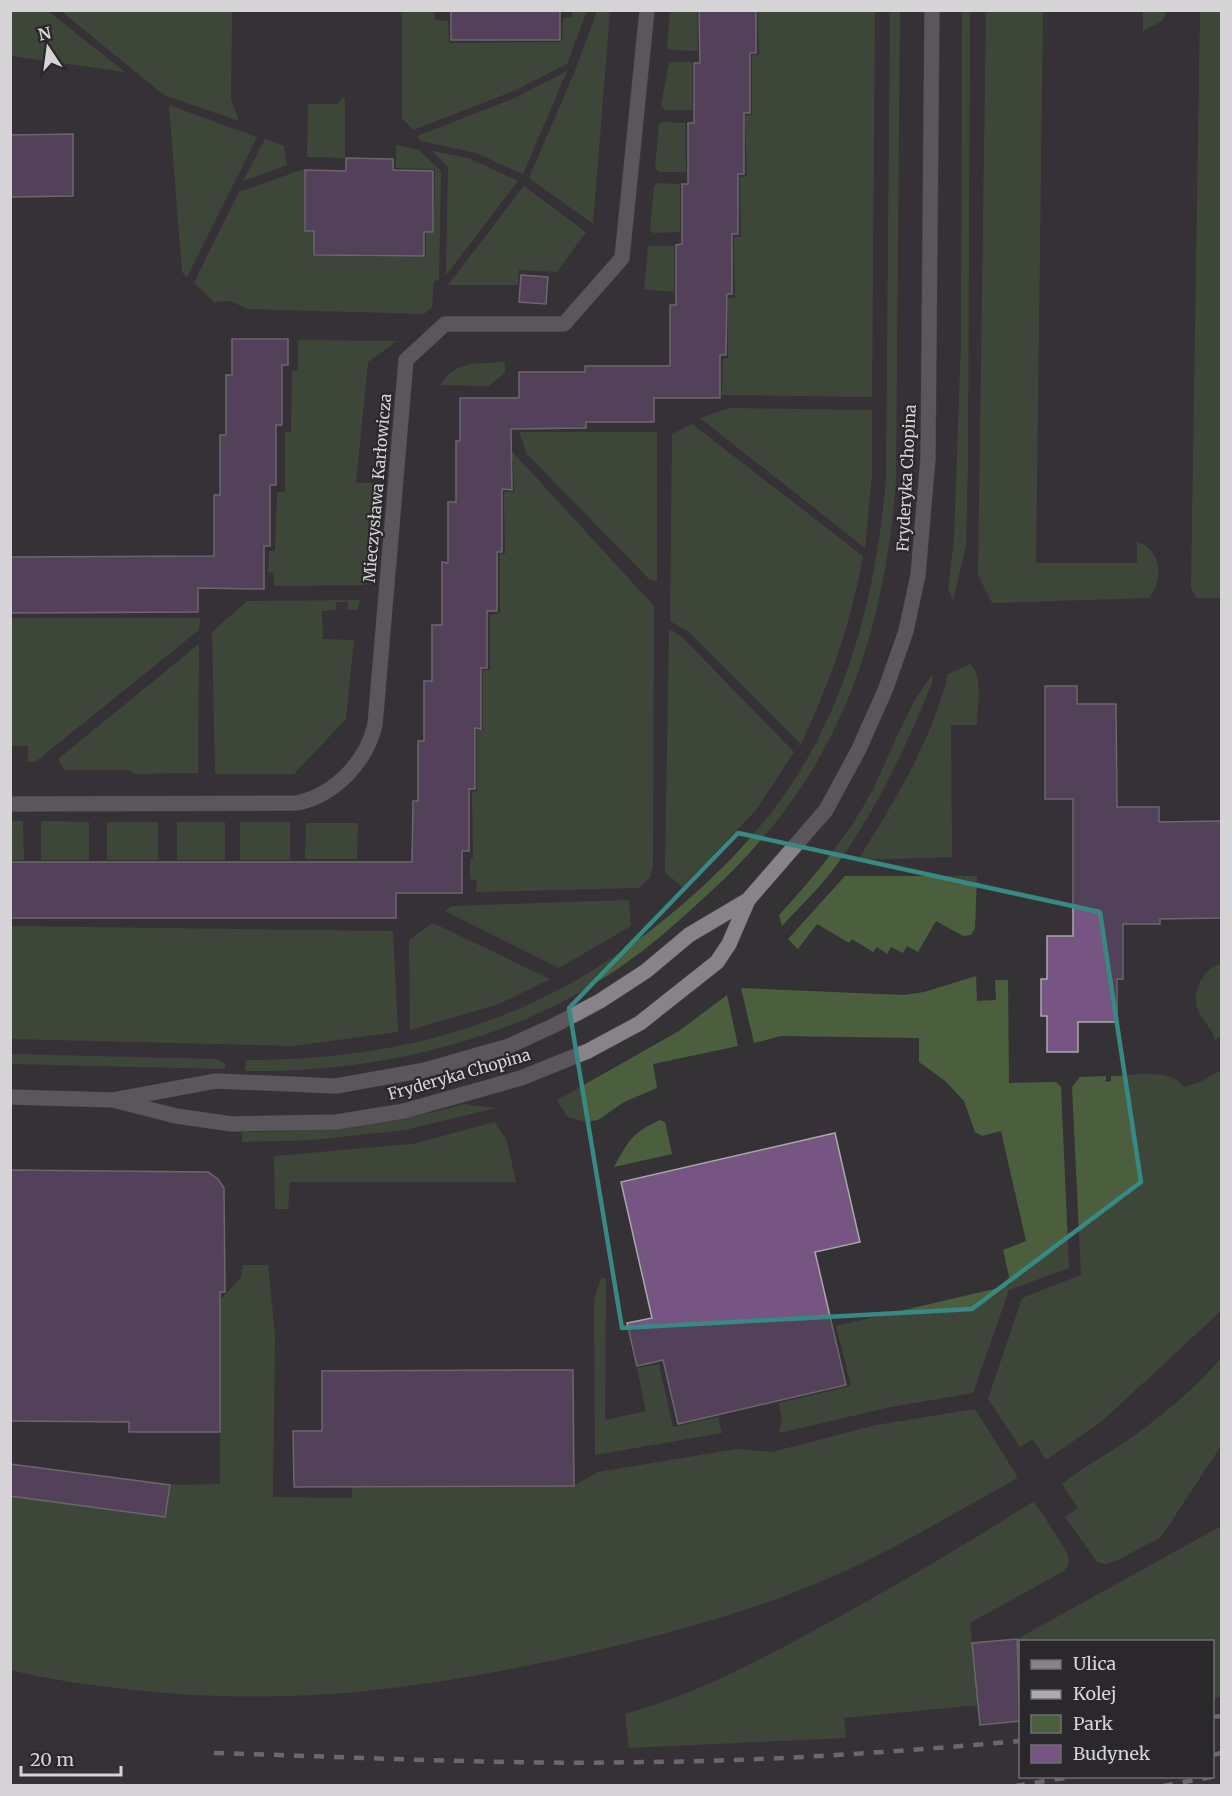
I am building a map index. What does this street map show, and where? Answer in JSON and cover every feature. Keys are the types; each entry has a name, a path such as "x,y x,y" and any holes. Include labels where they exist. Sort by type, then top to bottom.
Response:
{"street":[{"name":"Mieczysława Karłowicza","path":"10,804 297,803 312,800 345,778 371,742 375,725 406,360 445,324 564,324 622,258 647,10"},
{"name":"Fryderyka Chopina","path":"10,1097 113,1100 212,1122 337,1122 404,1111 521,1078 588,1051 640,1023 717,962 729,944 748,900 826,810 859,749 886,688 906,631 918,575 928,458 932,10"},
{"name":"Fryderyka Chopina","path":"113,1100 216,1081 336,1086 425,1070 509,1046 600,1001 646,971 689,935 748,900"}],"highlighted area":[{"path":"738,833 1100,912 1141,1182 972,1309 622,1328 569,1008"}],"green space":[{"path":"11,10 48,11 125,72 11,56"},
{"path":"970,10 966,545 953,601 948,588 954,540 961,341 962,11"},
{"path":"1143,10 1167,11 1162,21 1143,31"},
{"path":"61,11 232,11 231,100 239,121 164,95"},
{"path":"402,11 434,11 435,20 448,21 449,43 562,42 563,18 572,17 572,11 587,11 567,64 514,91 413,130 402,118"},
{"path":"597,11 610,11 593,224 529,178 575,71"},
{"path":"670,11 697,11 698,51 670,50 667,47"},
{"path":"758,11 875,11 872,397 722,395 723,359 728,358 728,298 735,298 734,237 741,237 740,177 747,176 745,116 752,115 752,55 759,55"},
{"path":"890,11 900,11 896,481 893,516 882,585 865,653 840,718 811,772 782,814 732,872 644,950 584,990 539,1013 492,1032 444,1047 344,1066 245,1071 246,1060 310,1058 371,1051 429,1039 486,1022 539,999 592,971 642,937 710,880 761,826 804,765 831,712 855,647 872,581 886,479"},
{"path":"986,11 1043,11 1036,563 1137,563 1137,542 1152,551 1158,566 1157,583 1149,598 992,603 978,575"},
{"path":"1200,11 1222,11 1222,598 1196,598 1191,588"},
{"path":"669,62 692,62 692,110 665,110 661,106"},
{"path":"567,71 523,174 476,153 421,141 417,136 515,98"},
{"path":"342,98 345,98 345,158 307,157 308,104 338,104"},
{"path":"169,105 257,137 187,277 182,272"},
{"path":"663,122 685,123 686,172 659,172 655,169 659,124"},
{"path":"265,139 284,146 287,165 243,181"},
{"path":"396,145 419,150 441,171 439,279 434,282 432,307 424,314 247,309 231,301 214,302 194,283 239,192 304,169 304,231 314,232 313,256 426,257 426,233 434,233 435,169 396,168"},
{"path":"432,151 468,158 518,181 446,275 448,167"},
{"path":"659,183 680,184 680,232 654,233 650,230 654,186"},
{"path":"524,186 586,232 557,272 519,270 518,285 448,285"},
{"path":"648,246 674,246 674,292 644,289"},
{"path":"298,340 397,341 368,362 356,483 373,483 366,585 274,586 274,573 268,572 269,551 275,551 277,492 285,492 285,432 291,432 292,371 298,371"},
{"path":"505,362 505,373 489,386 441,385 446,377 460,367"},
{"path":"729,408 872,410 872,474 865,548 700,418"},
{"path":"692,424 863,556 838,652 801,744 689,632 670,621 672,434"},
{"path":"519,432 657,432 657,582 650,580 527,454"},
{"path":"507,446 654,606 653,866 650,877 639,888 476,892 477,880 470,879 470,859 473,858 472,792 477,791 477,730 483,730 483,670 490,670 490,615 500,613 500,554 505,554 504,492 514,492 513,461 508,460"},
{"path":"360,600 358,610 348,610 348,602 336,602 336,610 322,611 323,639 354,640 346,719 294,774 215,774 212,632 247,601"},
{"path":"11,618 200,618 199,630 35,762 28,762 28,746 11,746"},
{"path":"669,629 682,637 794,752 757,809 682,887 665,872"},
{"path":"199,644 198,773 135,774 130,770 64,770 58,759"},
{"path":"970,664 977,676 978,684 977,725 951,725 952,857 858,860 922,747 948,674"},
{"path":"933,674 932,683 900,756 862,827 826,878 782,926 779,915 829,857 862,810 906,716"},
{"path":"11,821 23,821 24,860 11,860"},
{"path":"41,821 89,822 89,860 41,860"},
{"path":"107,822 158,822 158,860 107,860"},
{"path":"177,822 225,822 225,860 177,860"},
{"path":"240,822 290,822 290,860 240,860"},
{"path":"306,823 358,823 357,859 305,859"},
{"path":"845,876 977,876 975,928 971,935 963,936 936,921 918,952 907,946 903,953 891,947 887,954 877,947 873,952 852,939 849,943 817,924 798,949 788,939"},
{"path":"629,900 631,926 559,968 445,911 451,906"},
{"path":"433,923 550,979 499,1004 410,1030 409,940"},
{"path":"10,926 393,931 398,1032 293,1046 11,1039"},
{"path":"1221,964 1221,1036 1215,1040 1200,1015 1196,1000 1203,977 1214,966"},
{"path":"976,976 977,1001 996,1000 995,980 1008,980 1009,1083 1056,1082 1061,1087 1069,1268 1009,1290 973,1393 891,1407 779,1433 782,1418 779,1403 851,1386 836,1326 1011,1285 1003,1250 1026,1241 1001,1131 982,1136 975,1132 964,1101 944,1080 919,1062 919,1038 781,1036 754,1043 741,988 904,995 924,992"},
{"path":"727,995 738,1046 653,1064 657,1088 624,1102 598,1120 586,1122 567,1117 557,1100 679,1031"},
{"path":"11,1054 217,1059 225,1064 225,1069 11,1064"},
{"path":"1221,1070 1221,1311 1101,1422 1046,1460 1033,1439 1020,1447 988,1399 1022,1298 1081,1275 1072,1087 1080,1077 1106,1076 1106,1082 1111,1081 1111,1076 1150,1074 1170,1077 1184,1087 1200,1082"},
{"path":"464,1104 496,1108 405,1130 313,1140 242,1142 242,1132 299,1131 354,1126 409,1117"},
{"path":"660,1120 665,1122 672,1154 614,1167 632,1138"},
{"path":"495,1122 507,1141 516,1182 290,1182 288,1209 275,1209 274,1156 412,1144"},
{"path":"243,1265 268,1265 275,1335 273,1497 352,1498 352,1486 573,1486 598,1472 736,1449 772,1452 876,1425 975,1409 1018,1478 876,1556 795,1592 730,1615 664,1634 508,1670 346,1693 238,1696 125,1689 53,1679 11,1670 10,1496 165,1517 170,1485 220,1484 220,1300 241,1277"},
{"path":"601,1278 606,1278 605,1420 646,1411 637,1368 659,1364 673,1427 718,1417 722,1433 595,1455 594,1300"},
{"path":"1221,1358 1221,1446 1161,1537 1118,1560 1106,1564 1097,1562 1065,1517 1078,1508 1062,1484 1130,1439 1161,1415"},
{"path":"1034,1501 1067,1552 1069,1563 1064,1571 970,1623 978,1705 844,1718 846,1738 629,1748 625,1714 699,1688 770,1654 899,1583"},
{"path":"1221,1526 1221,1697 1214,1699 1214,1640 1019,1640 1019,1661 1017,1639"}],"building":[{"path":"451,10 560,10 560,40 451,40"},
{"path":"699,10 756,10 756,53 750,53 750,113 744,113 744,174 738,174 738,234 732,234 732,294 727,294 726,355 720,355 720,398 654,398 654,422 586,422 586,428 511,429 512,490 502,489 502,552 497,552 497,611 487,611 487,668 481,668 481,729 475,728 475,789 469,789 469,851 462,851 462,893 396,893 396,918 10,918 10,862 412,862 413,801 418,801 418,741 424,741 424,681 432,681 432,625 442,625 442,562 448,563 448,502 456,502 456,441 460,441 460,398 519,398 519,372 585,372 585,366 670,366 670,305 676,305 676,245 682,244 682,184 688,184 688,123 694,123 694,63 700,63"},
{"path":"73,134 73,196 10,197 10,135"},
{"path":"346,158 393,159 393,170 433,171 433,232 424,232 424,256 314,255 314,231 305,231 305,170 346,171"},
{"path":"521,275 548,277 546,304 519,302"},
{"path":"232,339 288,339 288,365 282,365 282,425 276,425 276,485 270,485 270,546 264,546 264,589 198,588 198,612 10,613 10,557 214,556 214,495 220,495 220,435 226,435 226,375 232,375"},
{"path":"1045,686 1077,686 1077,704 1116,704 1117,807 1159,807 1159,822 1221,821 1221,918 1160,919 1160,924 1123,924 1123,979 1117,979 1117,1022 1078,1022 1078,1052 1047,1052 1047,1016 1041,1016 1041,979 1047,979 1047,936 1073,936 1073,799 1045,799"},
{"path":"835,1133 860,1242 815,1252 846,1385 678,1424 663,1360 637,1366 627,1323 652,1318 621,1182"},
{"path":"10,1170 208,1172 218,1179 224,1188 225,1292 220,1292 220,1432 129,1432 129,1422 10,1421"},
{"path":"573,1370 574,1486 294,1487 293,1431 322,1431 322,1371"},
{"path":"10,1464 170,1485 165,1517 10,1496"},
{"path":"1017,1639 1019,1721 980,1725 972,1643"}],"railway":[{"path":"1214,1717 1222,1716"},
{"path":"214,1753 483,1762 591,1763 739,1760 1019,1741"},
{"path":"1214,1755 1222,1753"},
{"path":"1214,1776 1222,1775"},
{"path":"1015,1786 1064,1778"},
{"path":"1163,1786 1206,1778"}]}
